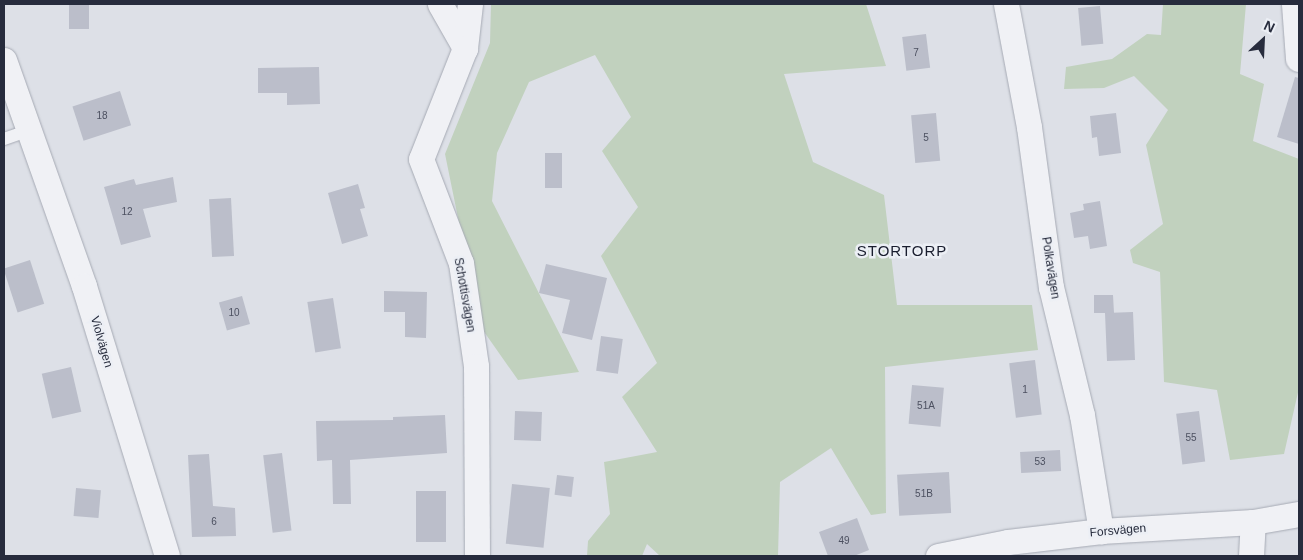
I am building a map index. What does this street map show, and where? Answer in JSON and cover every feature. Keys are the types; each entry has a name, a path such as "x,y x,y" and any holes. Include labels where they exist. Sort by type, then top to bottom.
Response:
{"street":[{"path":"440,4 465,48"},
{"name":"Schottisvägen","path":"470,4 465,48 421,159 461,263 476,366 477,556"},
{"name":"Polkavägen","path":"1006,4 1029,127 1051,287 1082,415 1101,531"},
{"path":"1294,4 1298,59"},
{"name":"Violvägen","path":"4,60 27,131 84,286 167,556"},
{"name":"Forsvägen","path":"938,556 1008,542 1101,531 1254,522 1299,514"},
{"path":"1251,556 1254,522"}],"lane":[{"path":"4,139 27,131"}],"green space":[{"path":"491,4 866,4 886,66 784,74 813,162 884,195 897,305 1032,305 1038,350 885,367 886,513 871,515 831,448 780,482 778,556 660,556 647,544 642,556 587,556 588,541 610,514 604,462 657,452 622,397 657,363 601,256 638,207 602,151 631,117 595,55 529,82 497,153 492,201 579,372 518,380 480,326 445,154 490,43"},
{"path":"1163,4 1246,4 1240,74 1264,84 1253,141 1299,159 1299,388 1284,454 1230,460 1217,390 1164,382 1160,272 1133,263 1130,250 1163,224 1146,145 1168,110 1134,76 1104,88 1064,89 1066,67 1112,59 1147,34 1161,35"}],"building":[{"path":"69,4 89,4 89,29 69,29"},
{"path":"1100,6 1103,44 1081,46 1078,8"},
{"path":"926,34 930,68 906,71 902,37"},
{"path":"319,67 320,104 287,105 287,93 258,93 258,68"},
{"path":"1295,77 1299,78 1299,144 1277,137"},
{"path":"120,91 131,125 84,141 72,106"},
{"path":"936,113 940,161 915,163 911,115"},
{"path":"1116,113 1121,153 1099,156 1097,137 1092,138 1090,116"},
{"path":"545,153 562,153 562,188 545,188"},
{"path":"173,177 177,202 143,209 151,237 121,245 104,187 134,179 136,185"},
{"path":"358,184 365,208 360,209 368,236 342,244 328,193"},
{"path":"231,198 234,256 212,257 209,199"},
{"path":"1100,201 1107,246 1090,249 1088,236 1074,238 1070,213 1084,210 1083,204"},
{"path":"30,260 44,304 18,312 4,268"},
{"path":"546,264 607,278 592,340 562,333 570,300 539,293"},
{"path":"384,291 427,292 426,338 405,337 405,312 384,312"},
{"path":"1094,295 1113,295 1114,313 1133,312 1135,360 1107,361 1105,313 1094,313"},
{"path":"242,296 250,324 227,330 219,303"},
{"path":"333,298 341,348 315,352 307,302"},
{"path":"601,336 623,339 618,374 596,371"},
{"path":"1035,360 1042,415 1016,418 1009,363"},
{"path":"71,367 81,412 52,419 42,374"},
{"path":"912,385 944,388 940,427 909,424"},
{"path":"515,411 542,412 541,441 514,440"},
{"path":"1199,411 1205,462 1182,464 1176,414"},
{"path":"445,415 447,453 350,460 351,504 333,504 332,460 317,461 316,421 393,420 393,417"},
{"path":"1060,450 1061,471 1021,473 1020,452"},
{"path":"282,453 292,530 273,533 263,455"},
{"path":"209,454 213,506 235,508 236,536 192,537 188,455"},
{"path":"949,472 951,513 899,516 897,475"},
{"path":"557,475 574,477 571,497 555,495"},
{"path":"512,484 550,488 544,548 506,544"},
{"path":"76,488 101,490 98,518 74,516"},
{"path":"416,491 446,491 446,542 416,542"},
{"path":"857,518 869,550 854,556 828,556 819,532"}],"district":[{"name":"STORTORP","path":"902,251"}]}
